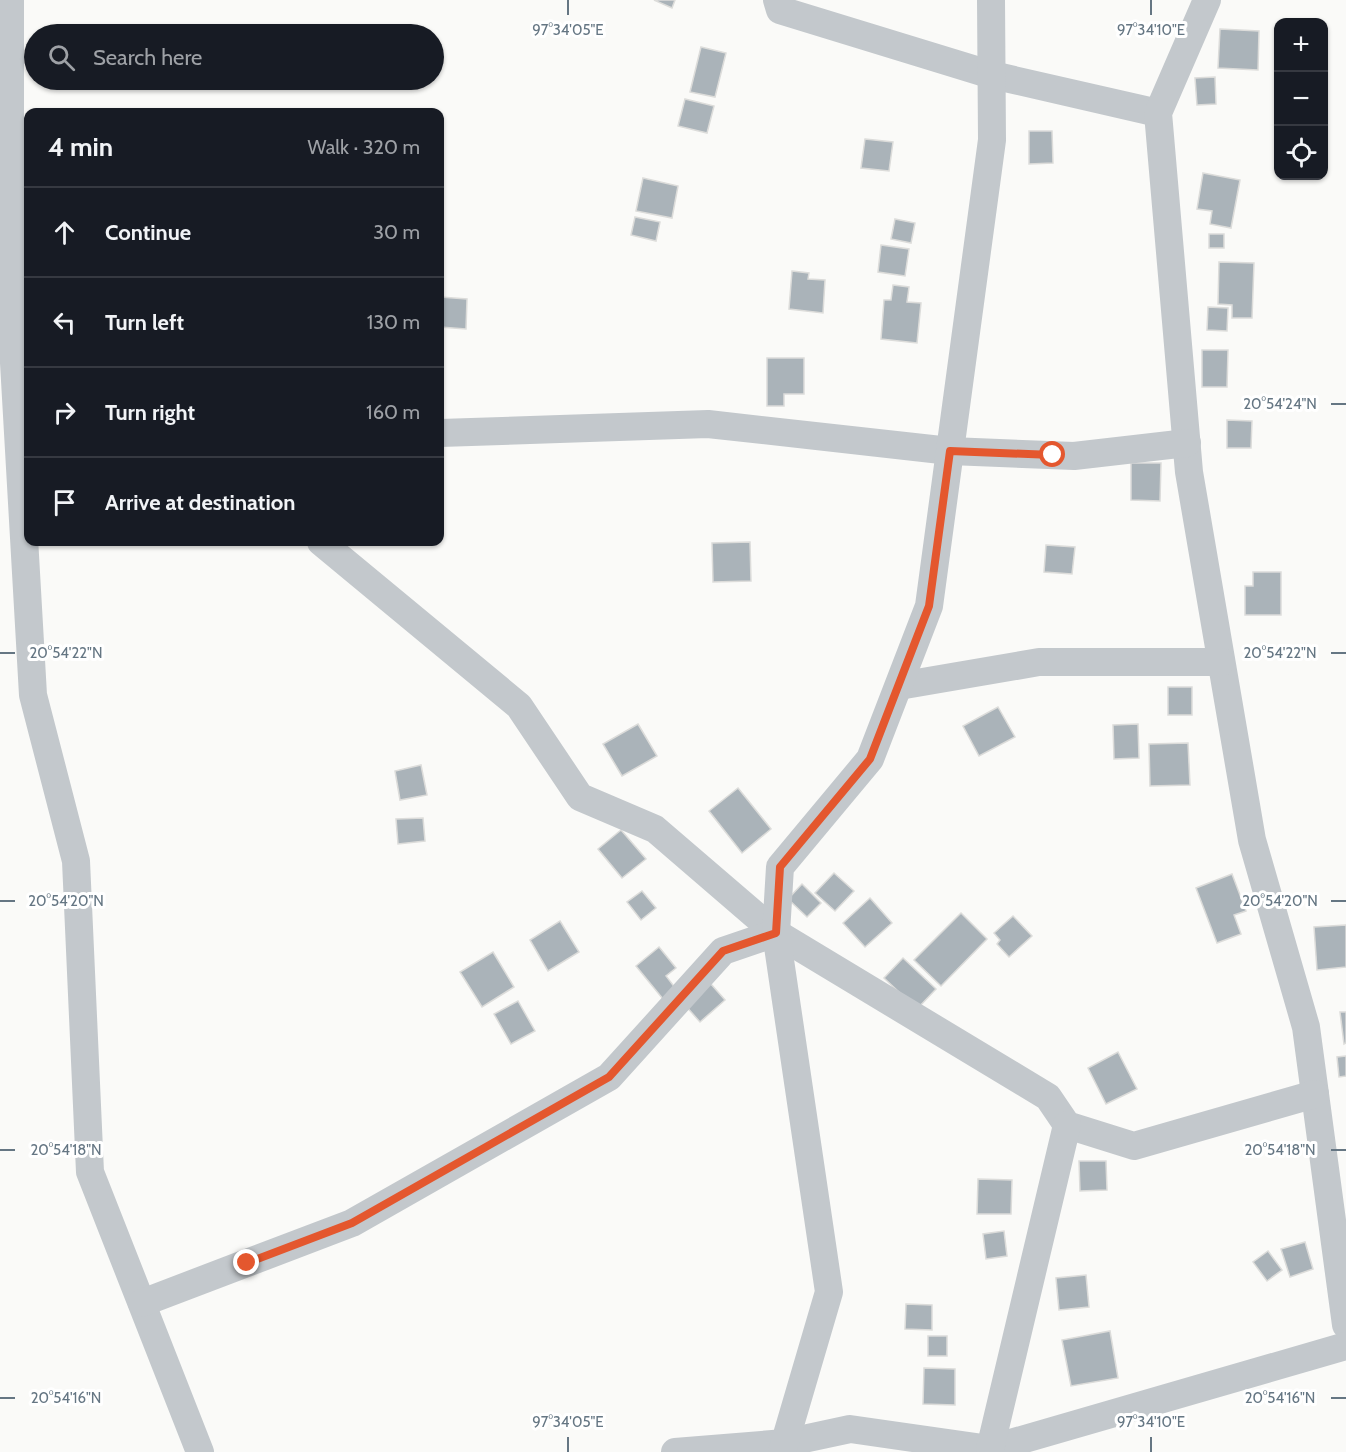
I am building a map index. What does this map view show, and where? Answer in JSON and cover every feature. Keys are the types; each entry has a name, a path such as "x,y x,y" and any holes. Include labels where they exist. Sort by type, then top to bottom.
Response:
{"street":[{"path":"10,0 19,266 10,293 24,538"},
{"path":"777,0 780,10 992,75 1158,113"},
{"path":"783,1447 829,1292 776,933 780,867 870,759 929,606 992,140 991,0"},
{"path":"1208,0 1158,113 1189,472 1252,840 1306,1028 1346,1325"},
{"path":"444,433 708,424 950,451 1074,456 1187,443"},
{"path":"24,546 33,696 75,861 90,1172 200,1452"},
{"path":"326,546 519,706 580,797 655,829 776,933 1048,1097 1067,1125 1134,1146 1315,1094"},
{"path":"899,686 1039,662 1221,662"},
{"path":"141,1304 352,1223 609,1077 723,951 776,933"},
{"path":"991,1450 1067,1125"},
{"path":"675,1452 783,1447 850,1429 991,1450 1346,1346"}],"building":[{"path":"654,0 675,0 672,8"},
{"path":"1220,29 1259,31 1258,70 1218,68"},
{"path":"701,47 726,53 715,97 690,92"},
{"path":"1215,77 1216,104 1197,105 1195,78"},
{"path":"685,99 714,106 707,133 678,126"},
{"path":"1029,131 1052,131 1053,163 1029,164"},
{"path":"865,139 893,142 889,171 861,168"},
{"path":"1203,173 1240,180 1231,228 1210,224 1212,211 1197,209"},
{"path":"643,178 678,186 672,218 636,211"},
{"path":"635,217 660,222 656,241 631,235"},
{"path":"895,219 915,223 911,243 891,239"},
{"path":"1209,234 1224,234 1224,248 1209,248"},
{"path":"881,245 909,249 905,276 878,272"},
{"path":"1219,262 1254,263 1252,318 1232,318 1232,305 1218,304"},
{"path":"792,271 809,273 808,279 825,280 823,313 789,309"},
{"path":"893,285 909,287 907,302 921,303 917,343 881,339 884,300 891,300"},
{"path":"444,297 467,299 466,329 444,327"},
{"path":"1208,307 1228,308 1227,331 1207,330"},
{"path":"1202,350 1228,350 1227,387 1202,387"},
{"path":"767,358 804,358 804,394 784,394 784,406 767,406"},
{"path":"1227,420 1252,421 1251,448 1227,448"},
{"path":"1131,463 1161,463 1160,501 1131,500"},
{"path":"750,542 751,581 713,582 712,543"},
{"path":"1046,545 1075,547 1072,574 1044,572"},
{"path":"1253,572 1281,572 1281,615 1245,615 1245,586 1253,586"},
{"path":"1168,687 1192,687 1192,715 1168,715"},
{"path":"998,707 1015,737 979,756 963,726"},
{"path":"638,724 657,756 622,776 603,744"},
{"path":"1138,724 1139,758 1114,759 1113,725"},
{"path":"1188,743 1190,785 1150,786 1149,744"},
{"path":"421,765 427,795 400,800 395,771"},
{"path":"738,788 771,829 742,853 709,811"},
{"path":"423,818 425,841 398,844 396,819"},
{"path":"621,830 646,859 622,878 598,849"},
{"path":"834,873 854,891 835,911 815,893"},
{"path":"1232,874 1246,911 1234,915 1241,934 1217,943 1196,888"},
{"path":"802,884 821,903 807,917 788,899"},
{"path":"642,891 656,908 641,920 627,902"},
{"path":"870,898 892,923 865,947 843,923"},
{"path":"961,913 987,939 941,986 914,960"},
{"path":"1013,916 1032,936 1009,957 997,944 1000,940 994,933"},
{"path":"560,921 579,952 548,971 530,940"},
{"path":"1346,925 1346,967 1317,970 1314,927"},
{"path":"659,947 676,968 666,976 676,989 663,999 636,966"},
{"path":"493,952 514,987 482,1007 460,972"},
{"path":"903,958 936,989 917,1009 884,978"},
{"path":"710,983 725,1000 700,1022 685,1005"},
{"path":"518,1001 535,1031 511,1044 494,1014"},
{"path":"1340,1012 1346,1012 1346,1043 1344,1044"},
{"path":"1118,1052 1137,1089 1106,1104 1088,1068"},
{"path":"1346,1056 1346,1076 1339,1077 1337,1057"},
{"path":"1079,1161 1106,1161 1107,1190 1080,1191"},
{"path":"978,1179 1012,1180 1011,1214 977,1214"},
{"path":"1004,1231 1007,1256 986,1259 983,1234"},
{"path":"1305,1242 1313,1269 1290,1277 1281,1249"},
{"path":"1268,1251 1282,1270 1267,1281 1253,1262"},
{"path":"1086,1275 1089,1307 1059,1310 1056,1278"},
{"path":"906,1304 932,1305 932,1330 905,1329"},
{"path":"1110,1331 1118,1378 1071,1386 1062,1340"},
{"path":"928,1336 947,1336 947,1356 928,1356"},
{"path":"924,1368 955,1369 955,1405 923,1404"}],"route":[{"path":"247,1263 352,1223 609,1077 723,951 776,933 780,867 870,759 929,606 950,451 1053,455"}]}
